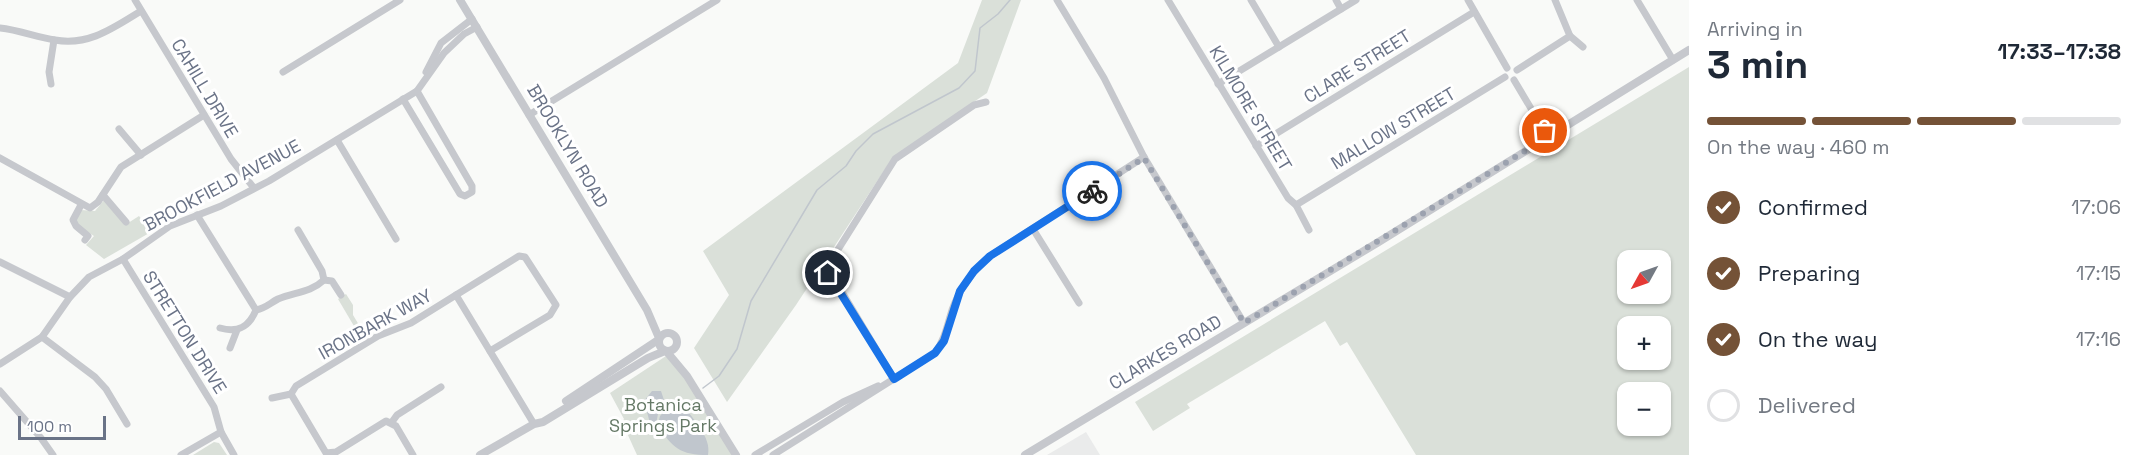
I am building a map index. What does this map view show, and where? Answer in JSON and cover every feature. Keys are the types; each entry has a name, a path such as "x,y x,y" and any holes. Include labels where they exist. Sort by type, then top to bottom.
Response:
{"street":[{"name":"CAHILL DRIVE","path":"135,0 231,159 254,188"},
{"path":"283,72 400,0"},
{"name":"BROOKLYN ROAD","path":"460,0 647,309 659,339"},
{"path":"529,115 717,0"},
{"path":"1057,0 1104,78 1144,158 1244,323"},
{"name":"KILMORE STREET","path":"1168,0 1288,198 1296,205 1309,230"},
{"path":"1251,0 1280,46"},
{"path":"1336,0 1341,9"},
{"path":"1218,84 1356,0"},
{"path":"1468,0 1507,68 1505,77 1514,80 1548,137"},
{"path":"1555,0 1570,36 1583,47"},
{"path":"1637,0 1673,60"},
{"path":"0,28 54,40 74,41 94,38 141,11"},
{"name":"CLARE STREET","path":"1256,146 1474,12"},
{"path":"403,99 460,194 465,196 472,192 472,186 417,91 436,51 448,35 472,19"},
{"name":"BROOKFIELD AVENUE","path":"0,364 42,337 70,297 89,277 123,259 170,226 221,206 254,188 417,91 455,42 477,27"},
{"path":"448,35 455,42"},
{"path":"1514,80 1517,70 1570,36"},
{"path":"51,84 49,72 54,40"},
{"name":"CLARKES ROAD","path":"1025,455 1689,50"},
{"path":"1507,68 1517,70"},
{"name":"MALLOW STREET","path":"1296,205 1505,77"},
{"path":"894,379 827,267 895,159 974,105 986,102"},
{"path":"0,158 90,208 103,195 121,167 204,115"},
{"path":"119,129 141,154"},
{"path":"337,140 396,238"},
{"path":"437,156 449,148"},
{"path":"773,455 935,353 944,341 960,291 974,271 990,256 1144,158"},
{"path":"103,195 126,222"},
{"path":"81,204 73,220 75,226 88,236 85,240"},
{"path":"197,215 256,310"},
{"path":"1033,229 1079,303"},
{"path":"298,230 322,271 324,280"},
{"path":"456,295 519,256 525,256 556,305 550,315 490,351"},
{"name":"STRETTON DRIVE","path":"123,259 214,407 220,432 234,455"},
{"path":"0,262 70,297"},
{"path":"256,310 264,309 278,299 300,294 324,280 332,281 341,295"},
{"name":"IRONBARK WAY","path":"272,398 291,394 296,386 378,336 411,323 456,295 534,424"},
{"name":"BROOKLYN ROAD","path":"647,309 670,333"},
{"path":"230,348 237,330 250,322 256,310"},
{"path":"220,328 237,330"},
{"path":"480,455 534,424 665,333 670,333 677,341 687,376"},
{"path":"42,337 95,377 127,424"},
{"path":"659,339 659,346 687,376 736,455"},
{"path":"534,424 543,422 648,358 675,349 677,341"},
{"path":"755,455 843,402 894,379"},
{"path":"392,422 397,415 441,387"},
{"path":"0,391 42,438 52,455"},
{"path":"291,394 326,454 336,452 386,421 392,422 413,455"},
{"path":"805,425 810,432"},
{"path":"181,455 220,432"}],"shaded area":[{"path":"652,391 661,391 664,400 670,402 658,414 656,424 661,433 660,438 654,438 644,401"},
{"path":"673,402 682,404 700,428 707,441 708,455 684,452 672,444 663,432 658,424 660,416"},
{"path":"1086,432 1100,455 1047,455"}],"green space":[{"path":"982,0 1021,0 987,93 893,157 796,305 727,402 694,348 729,295 703,251 958,63"},
{"path":"1689,67 1689,455 1416,455 1347,342 1340,346 1325,321 1187,404 1190,408 1153,431 1135,402"},
{"path":"105,199 125,225 139,216 151,232 104,259 86,245 94,236 75,223 81,210 95,211"},
{"path":"346,294 353,305 353,315 365,335 361,338 338,299"},
{"name":"Botanica Springs Park","path":"666,356 675,360 735,455 637,455 622,422 624,419 610,393"},
{"path":"214,442 219,443 227,455 193,455"}],"waterway":[{"path":"703,388 719,376 737,349 751,301 817,190 846,166 856,151 873,134 959,88 975,71 980,28 998,14 1010,0"}],"way so far":[{"path":"1092,191 1144,158 1244,323 1548,137 1545,131"}],"route":[{"path":"828,273 894,379 935,353 944,341 952,310 960,291 974,271 990,256 1092,191"}]}
